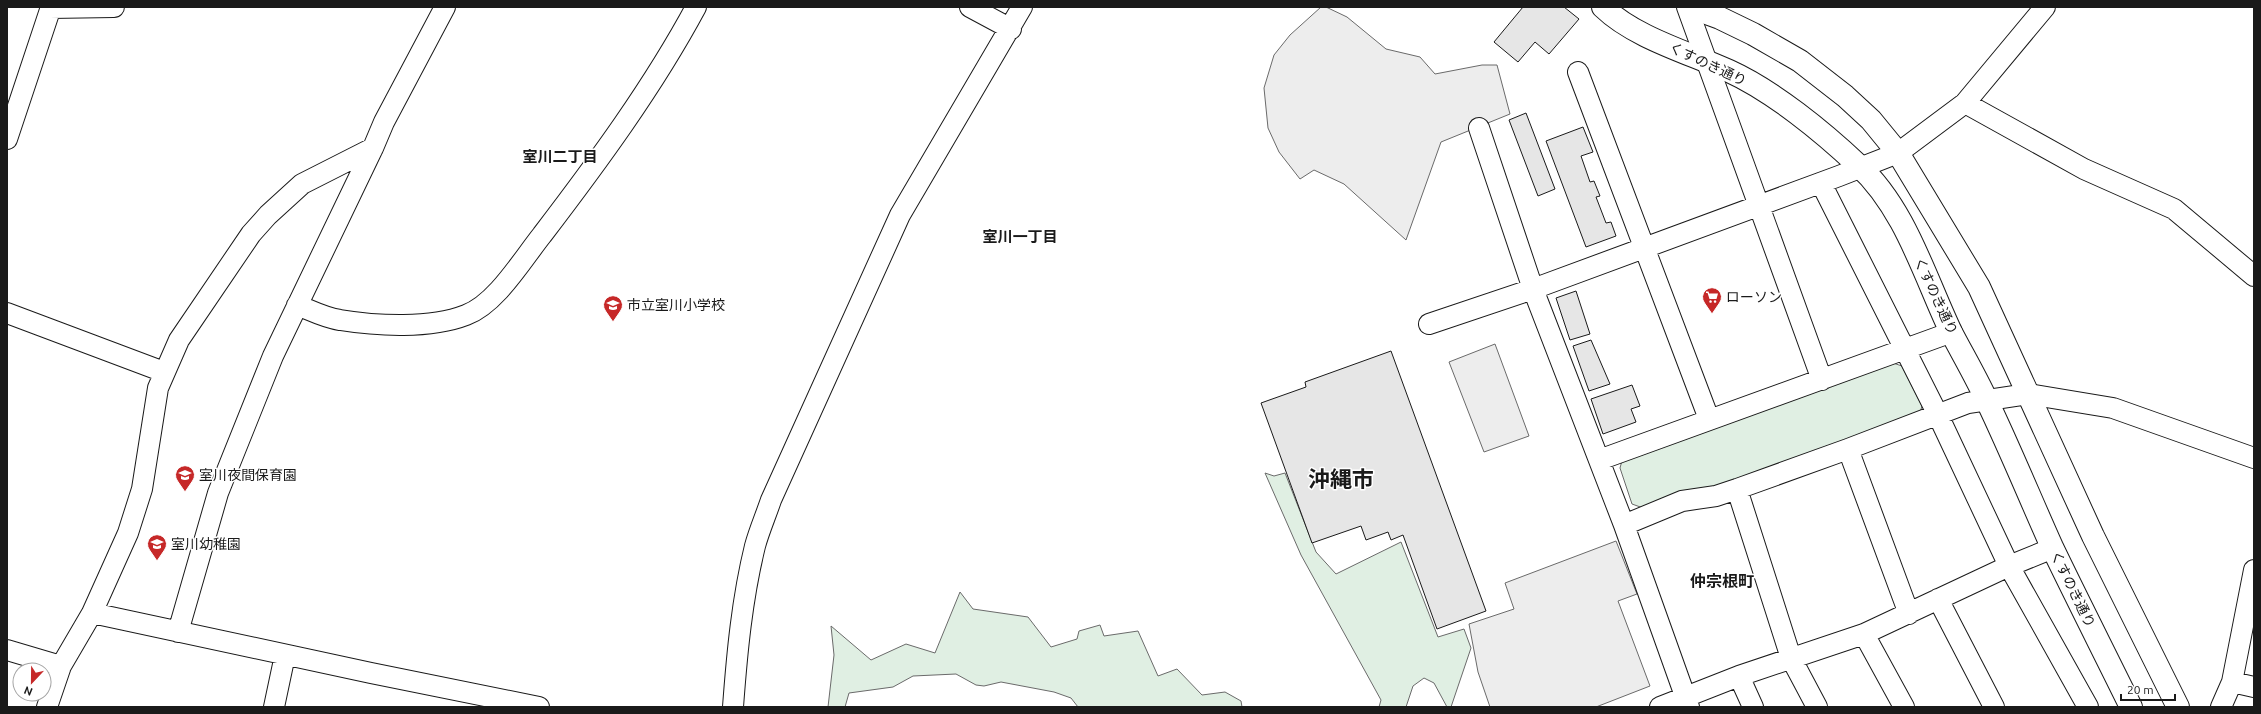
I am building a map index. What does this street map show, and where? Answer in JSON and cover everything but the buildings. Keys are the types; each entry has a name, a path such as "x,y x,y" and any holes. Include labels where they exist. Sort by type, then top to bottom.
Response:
{"main road":[{"name":"くすのき通り","path":"1603,7 1641,32 1708,64 1729,71 1766,92 1826,137 1861,167 1887,198 1899,218 1952,332 1986,399 2053,548 2131,707"},
{"path":"1690,7 1733,24 1800,61 1845,96 1871,120 1898,153 1979,287 2093,536 2178,707"}],"street":[{"path":"7,140 50,8 114,7"},
{"path":"178,632 218,493 273,356 373,148 384,122 445,7"},
{"path":"297,305 338,320 391,325 440,322 467,315 487,301 506,281 599,160 686,27 696,7"},
{"path":"970,7 1012,29"},
{"path":"732,707 745,594 755,545 771,500 900,215 1012,29 1022,7"},
{"path":"1687,7 1822,380"},
{"path":"1429,324 1533,289 1821,183 1898,153 1965,103 2045,7"},
{"path":"1578,72 1708,420"},
{"path":"1965,103 2084,169 2174,209 2254,276"},
{"path":"1479,128 1533,289 1624,525 1687,702"},
{"path":"47,707 61,666 92,613 128,533 142,489 158,388 179,340 251,234 268,215 302,184 373,148"},
{"path":"1821,183 1938,415 2010,566 2088,707"},
{"path":"7,313 164,372"},
{"path":"1599,460 1952,332"},
{"path":"1624,525 1682,501 1716,496 1848,450 1968,403 1986,399 2028,394 2114,408 2254,458"},
{"path":"1848,450 1909,614"},
{"path":"1738,489 1791,658 1817,707"},
{"path":"1660,707 1687,702 1739,676 1864,634 2010,566 2053,548"},
{"path":"2221,707 2232,682 2254,570"},
{"path":"1938,599 1994,707"},
{"path":"92,613 515,705 539,707"},
{"path":"1864,634 1904,707"},
{"path":"7,650 61,666"},
{"path":"274,707 285,655"},
{"path":"1739,676 1753,707"},
{"path":"2232,682 2254,687"}],"green space":[{"path":"1893,363 1902,366 1922,406 1919,416 1714,491 1643,508 1632,504 1620,468 1623,457"},
{"path":"1265,473 1274,476 1285,473 1316,552 1336,574 1401,542 1438,637 1464,629 1471,648 1451,707 1447,707 1434,683 1424,678 1413,686 1406,707 1379,707 1381,700 1301,555"},
{"path":"960,592 973,609 1028,617 1051,647 1077,639 1079,631 1100,625 1104,636 1138,631 1158,676 1177,669 1202,695 1225,692 1241,701 1242,707 1078,707 1071,698 1054,692 1001,682 984,686 976,685 956,674 913,676 893,687 849,693 845,707 828,707 834,655 831,626 871,660 906,644 935,653"}],"shaded area":[{"path":"1321,7 1326,7 1347,17 1386,49 1420,57 1435,74 1482,65 1497,65 1510,114 1441,142 1406,240 1344,184 1314,170 1300,179 1279,152 1268,128 1264,88 1274,55 1290,35"},
{"path":"1495,344 1529,436 1484,452 1449,362"},
{"path":"1616,541 1637,594 1618,601 1650,686 1596,707 1490,707 1478,672 1469,624 1514,609 1505,583"}],"place":[{"name":"ローソン","path":"1712,314"},
{"name":"市立室川小学校","path":"613,322"},
{"name":"室川夜間保育園","path":"185,492"},
{"name":"室川幼稚園","path":"157,561"}],"district":[{"name":"室川二丁目","path":"560,156"},
{"name":"室川一丁目","path":"1020,236"},
{"name":"沖縄市","path":"1341,478"},
{"name":"仲宗根町","path":"1722,581"}]}
